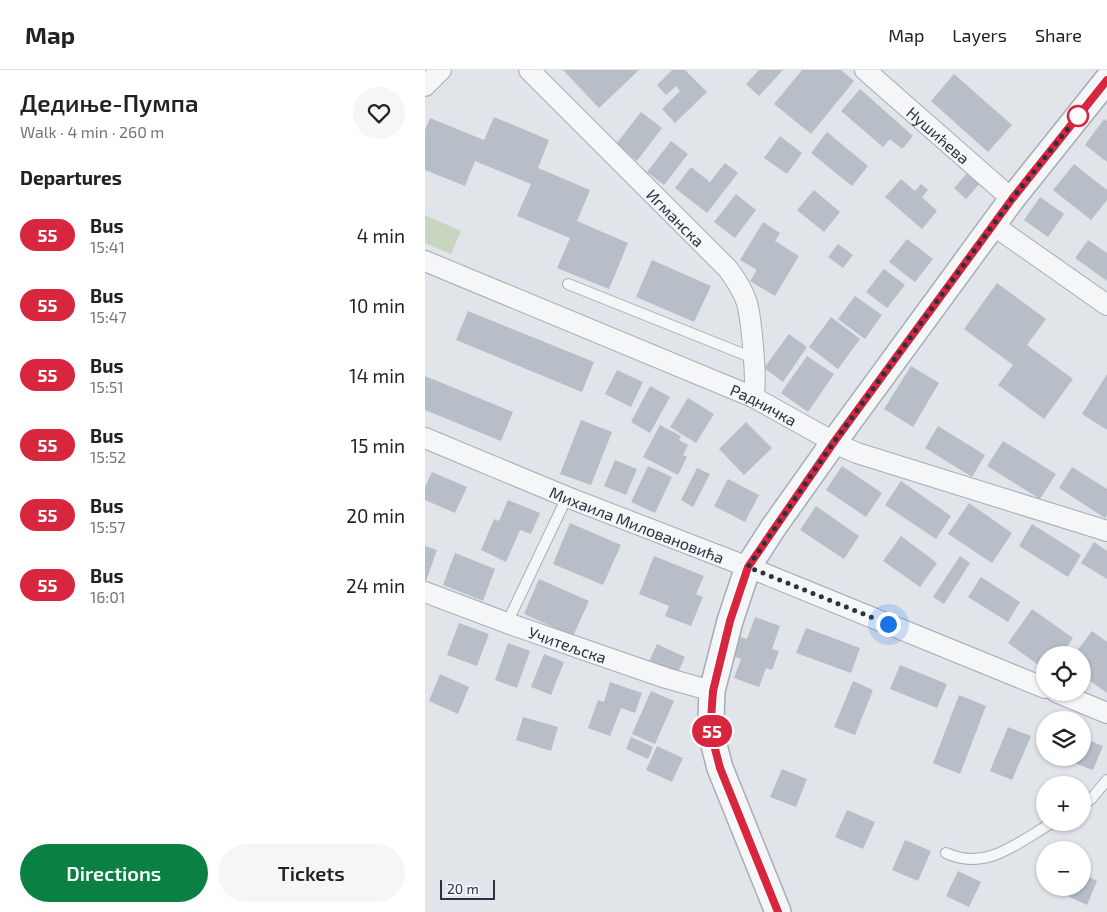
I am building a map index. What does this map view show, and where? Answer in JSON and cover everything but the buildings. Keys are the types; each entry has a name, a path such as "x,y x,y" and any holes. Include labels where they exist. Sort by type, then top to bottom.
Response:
{"street":[{"path":"425,86 441,70"},
{"name":"Игманска","path":"529,70 728,270 740,286 747,304 756,383 753,397"},
{"name":"Нушићева","path":"865,70 1012,199"},
{"path":"778,912 720,768 714,745 711,719 713,691 730,621 748,567 834,442 1012,199 1107,80"},
{"path":"993,225 1107,305"},
{"name":"Радничка","path":"425,261 753,397 857,453 1107,531"},
{"name":"Михаила Миловановића","path":"425,438 567,497 748,567 1036,684"},
{"name":"Учитељска","path":"425,592 507,623 666,678 713,691"},
{"path":"1078,701 1107,713"}],"lane":[{"path":"568,284 753,358"},
{"path":"507,623 567,497"},
{"path":"1091,799 1107,780"},
{"path":"946,853 962,860 989,858 1037,831"}],"green space":[{"path":"425,215 461,231 451,254 425,243"}],"bus line":[{"name":"55","path":"778,912 720,768 714,745 711,719 713,691 730,621 748,567 773,528 834,442 1012,199 1107,80"}],"route":[{"path":"888,624 748,567 773,528 834,442 1012,199 1078,116"}]}
